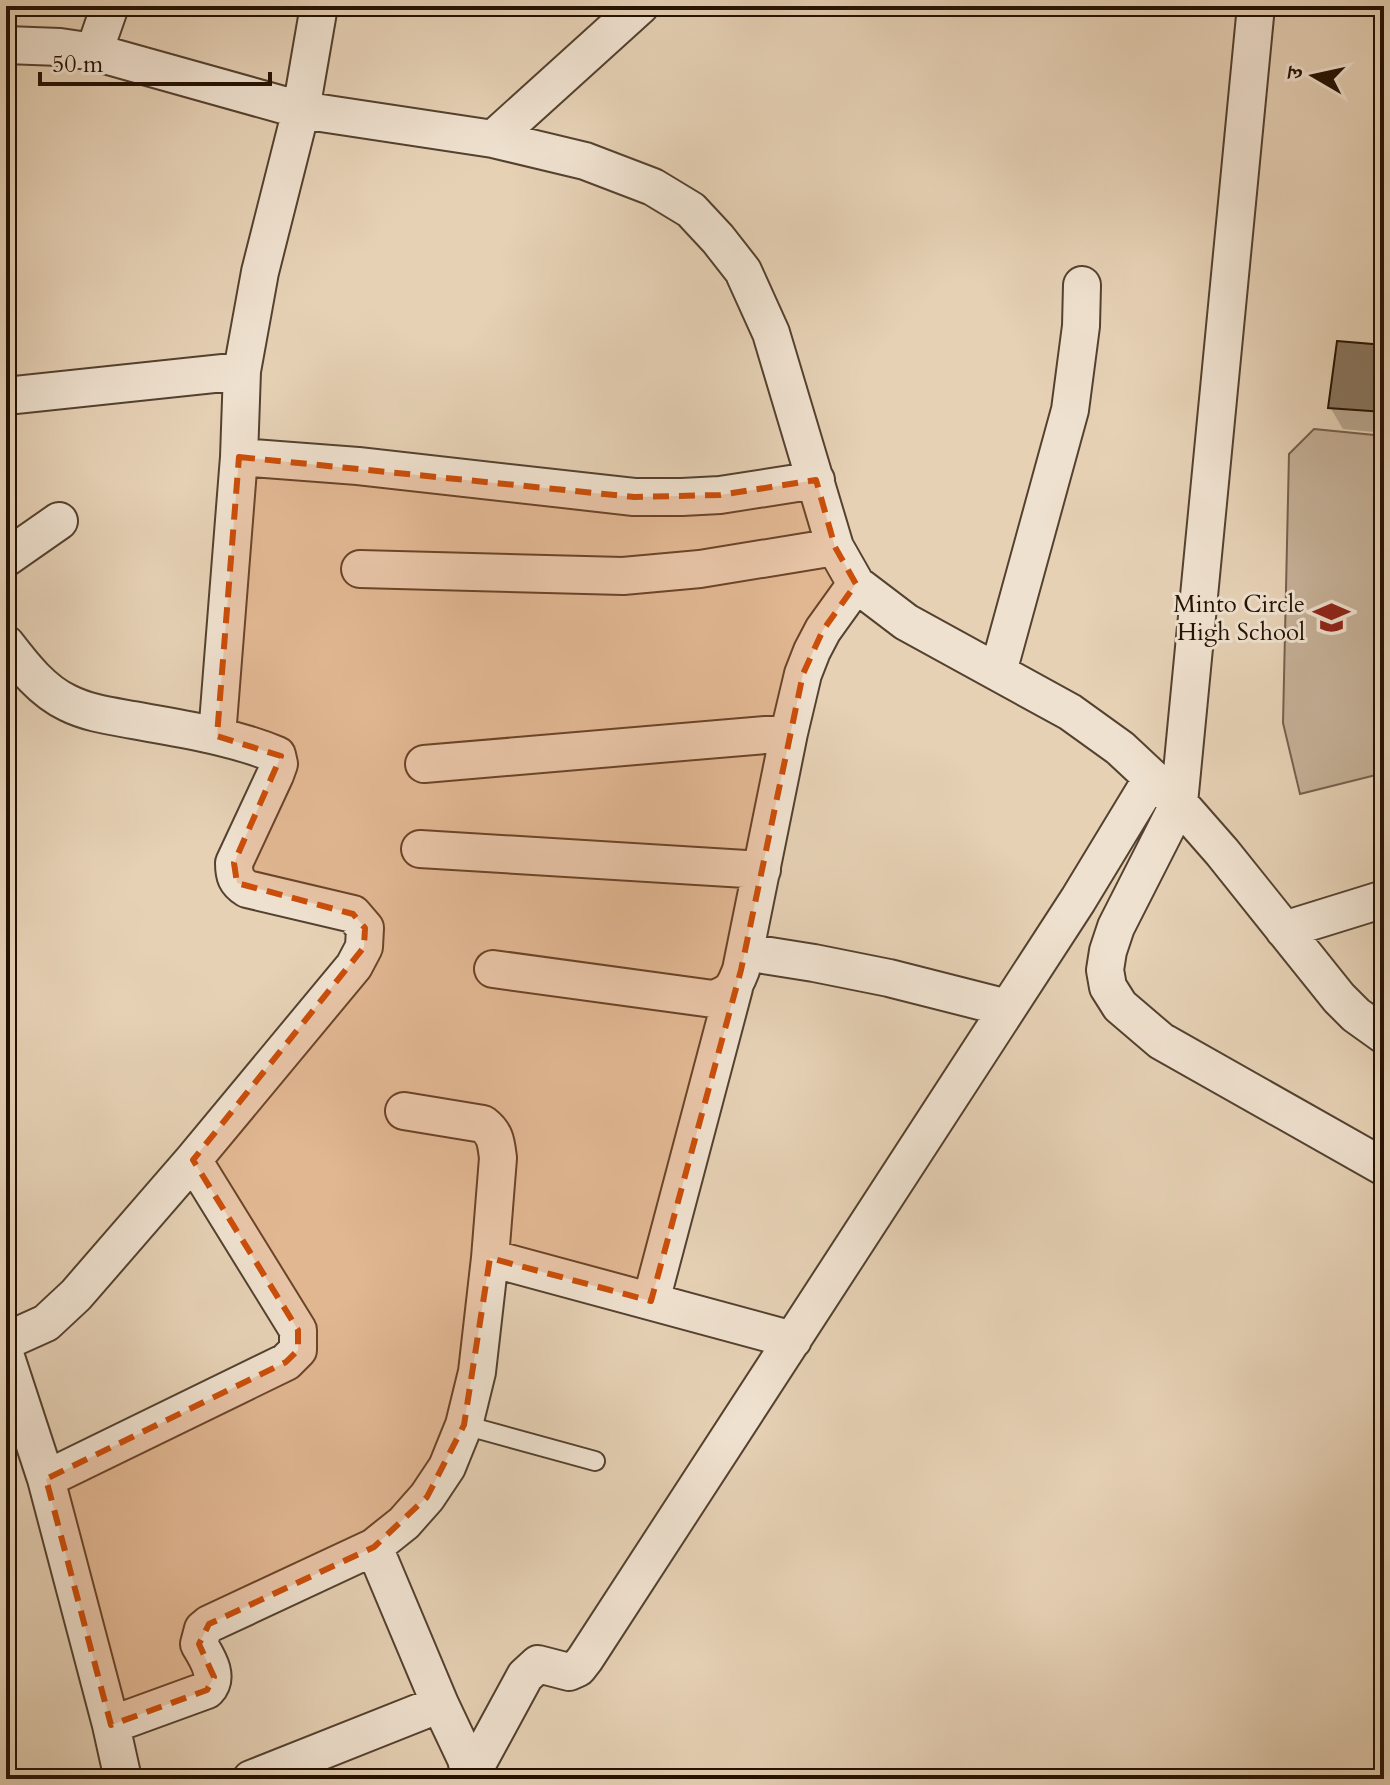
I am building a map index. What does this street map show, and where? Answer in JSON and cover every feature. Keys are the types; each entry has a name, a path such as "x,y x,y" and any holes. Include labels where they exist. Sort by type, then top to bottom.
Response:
{"street":[{"path":"94,52 110,6"},
{"path":"217,736 239,457 242,371 260,272 301,110 319,6"},
{"path":"493,139 640,6"},
{"path":"1256,6 1179,803 1116,927 1105,970 1108,987 1120,1006 1161,1041 1384,1167"},
{"path":"6,45 94,52 301,110 493,139 585,161 653,187 691,210 743,271 760,308 771,333 835,547 856,584 906,622 1070,712 1120,748 1179,803 1356,1015 1384,1035"},
{"path":"998,672 1070,410 1081,326 1082,285"},
{"path":"6,396 242,371"},
{"path":"239,457 358,466 634,497 720,495 816,480"},
{"path":"6,558 59,521"},
{"path":"360,569 623,576 700,569 835,547"},
{"path":"651,1301 741,970 803,674 823,630 856,584"},
{"path":"6,644 44,687 65,702 86,711 217,736 277,755 279,764 234,863 237,883 247,889 353,914 365,928 364,947 354,966 76,1295 46,1323 6,1341"},
{"path":"424,764 789,733"},
{"path":"468,1779 532,1668 538,1664 569,1672 578,1668 585,1659 1078,900 1152,778"},
{"path":"420,849 762,870"},
{"path":"1284,930 1384,899"},
{"path":"745,952 851,970 1007,1008"},
{"path":"493,969 713,999 734,988"},
{"path":"111,1725 207,1690 214,1677 199,1644 203,1629 374,1547 404,1523 427,1497 447,1467 464,1425 477,1372 498,1158 491,1130 483,1124 404,1111"},
{"path":"46,1479 286,1362 298,1350 298,1330 193,1160"},
{"path":"490,1258 793,1340"},
{"path":"6,1358 46,1479 123,1779"},
{"path":"374,1547 466,1759 468,1779"},
{"path":"251,1779 440,1704"}],"lane":[{"path":"464,1425 595,1461"}],"highlighted area":[{"path":"239,457 634,497 720,495 816,480 835,547 856,584 823,630 803,674 741,970 651,1301 490,1258 464,1425 427,1497 374,1547 209,1624 199,1644 214,1677 207,1690 111,1725 46,1479 286,1362 298,1350 298,1330 193,1160 364,947 365,928 353,914 237,883 234,863 281,756 217,736"}],"shaded area":[{"name":"Minto Circle High School","path":"1314,429 1384,436 1384,773 1300,794 1283,723 1289,454"}],"building":[{"path":"1337,341 1384,345 1384,412 1328,408"}],"place":[{"name":"Minto Circle High School","path":"1331,618"}]}
